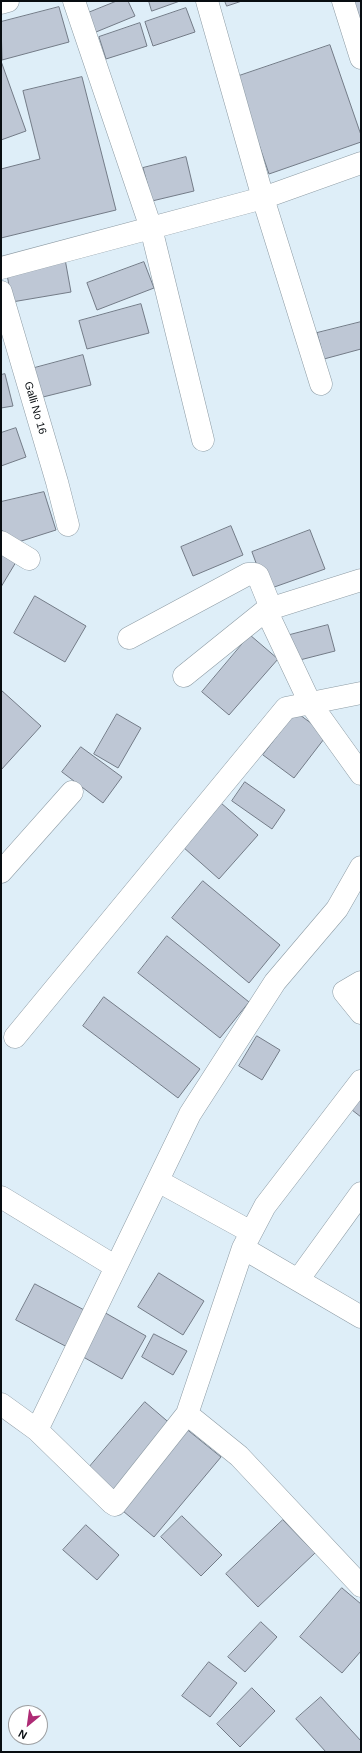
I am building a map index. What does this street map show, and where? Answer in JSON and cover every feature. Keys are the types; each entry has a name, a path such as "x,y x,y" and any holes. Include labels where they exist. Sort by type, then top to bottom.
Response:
{"street":[{"path":"1,3 8,1"},
{"path":"74,1 151,228 203,440"},
{"path":"207,1 263,198 321,384"},
{"path":"343,1 361,58"},
{"path":"1,268 263,198 361,163"},
{"name":"Galli No 16","path":"1,292 57,482 68,525"},
{"path":"1,542 29,559"},
{"path":"129,638 248,574 255,574 258,576 268,609 310,703 361,774"},
{"path":"184,676 268,609 361,580"},
{"path":"15,1037 286,708 361,693"},
{"path":"1,872 72,792"},
{"path":"37,1430 190,1114 271,988 337,909 361,867"},
{"path":"361,982 344,992 361,1013"},
{"path":"1,1404 37,1430 112,1503 116,1505 187,1414 247,1240 265,1206 361,1081"},
{"path":"158,1181 247,1240 298,1280 361,1317"},
{"path":"298,1280 361,1192"},
{"path":"1,1197 116,1267"},
{"path":"187,1414 239,1456 361,1586"}],"building":[{"path":"117,1 128,1 135,16 96,32 88,13"},
{"path":"149,1 180,1 152,11"},
{"path":"225,1 242,1 227,6"},
{"path":"347,1 361,1 361,40"},
{"path":"59,7 69,42 2,60 1,22"},
{"path":"186,8 195,32 153,46 145,22"},
{"path":"140,23 147,46 106,59 99,37"},
{"path":"330,45 361,135 361,142 269,174 236,77"},
{"path":"1,61 26,131 1,140"},
{"path":"82,77 116,210 1,238 1,169 40,159 23,91"},
{"path":"186,157 194,191 152,201 143,168"},
{"path":"65,259 71,292 12,302 6,269"},
{"path":"144,262 154,288 97,310 87,283"},
{"path":"141,304 149,333 87,349 79,321"},
{"path":"361,322 361,349 324,359 317,333"},
{"path":"83,355 91,385 35,399 27,370"},
{"path":"5,374 13,406 1,408 1,375"},
{"path":"16,428 26,457 1,466 1,433"},
{"path":"44,492 56,530 12,544 1,529 1,502"},
{"path":"231,526 243,555 193,576 181,547"},
{"path":"310,530 325,569 266,590 252,552"},
{"path":"1,554 16,562 1,587"},
{"path":"35,596 86,626 65,662 14,633"},
{"path":"328,625 335,651 292,662 286,636"},
{"path":"250,635 278,659 229,715 202,692"},
{"path":"1,690 41,726 1,770"},
{"path":"296,712 327,735 294,778 263,755"},
{"path":"117,714 141,728 118,768 94,754"},
{"path":"81,747 122,777 103,803 62,772"},
{"path":"245,782 285,810 272,829 232,801"},
{"path":"221,803 258,835 219,879 183,847"},
{"path":"203,881 280,945 249,983 172,918"},
{"path":"167,936 249,1002 220,1038 138,973"},
{"path":"104,997 200,1069 178,1098 83,1026"},
{"path":"257,1036 280,1050 262,1080 239,1066"},
{"path":"361,1098 361,1117 352,1110"},
{"path":"159,1273 204,1301 183,1335 138,1307"},
{"path":"35,1284 88,1312 69,1348 16,1320"},
{"path":"102,1311 146,1336 122,1379 78,1354"},
{"path":"154,1334 187,1351 173,1375 142,1357"},
{"path":"145,1402 173,1426 114,1495 86,1471"},
{"path":"184,1427 221,1457 154,1537 117,1506"},
{"path":"182,1516 222,1555 201,1576 161,1537"},
{"path":"283,1520 315,1553 258,1607 226,1574"},
{"path":"86,1525 119,1555 97,1580 63,1550"},
{"path":"342,1588 361,1604 361,1651 342,1673 300,1637"},
{"path":"261,1622 277,1637 245,1672 228,1657"},
{"path":"209,1662 237,1683 210,1717 182,1696"},
{"path":"252,1688 275,1711 240,1747 217,1724"},
{"path":"321,1697 361,1741 361,1752 326,1752 296,1719"}]}
